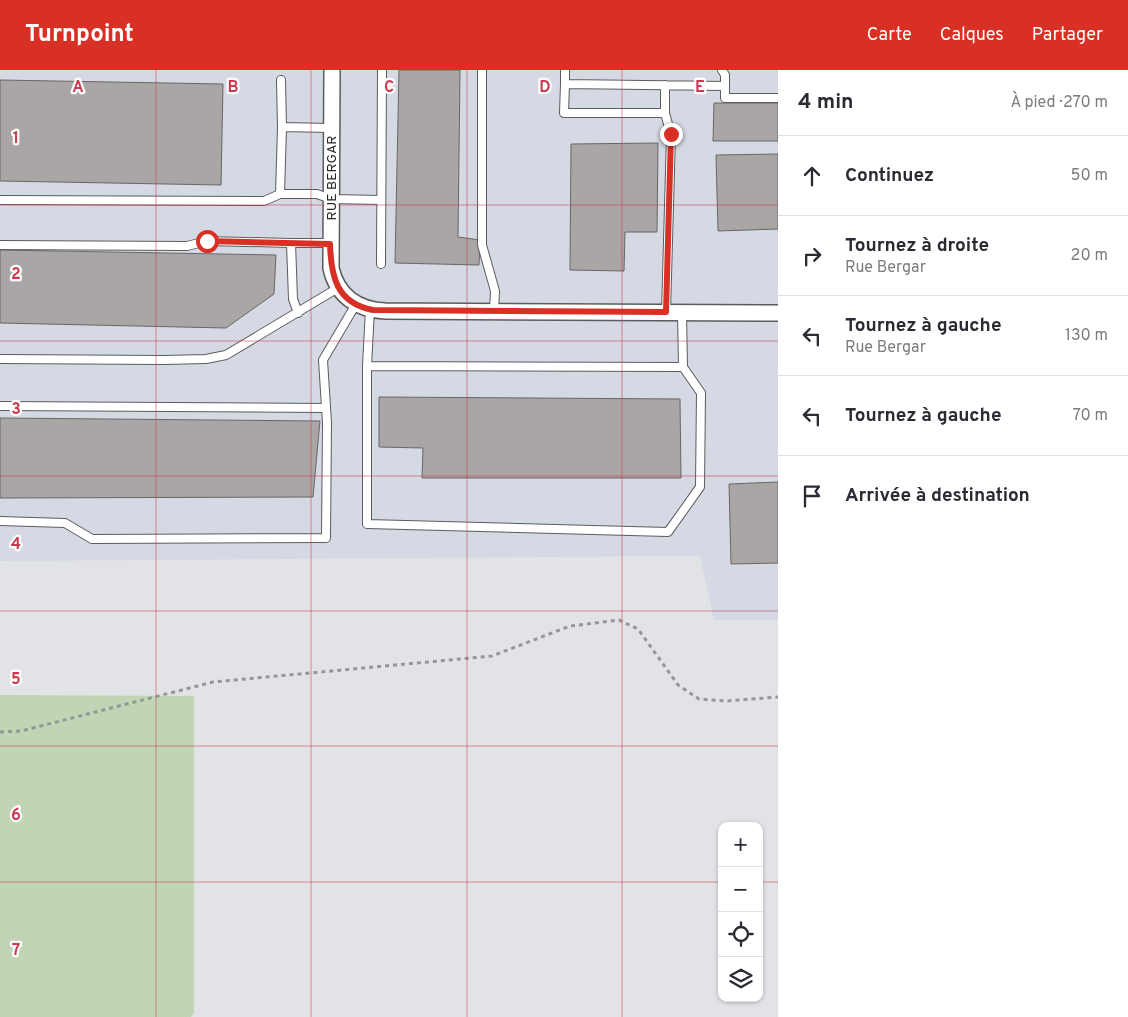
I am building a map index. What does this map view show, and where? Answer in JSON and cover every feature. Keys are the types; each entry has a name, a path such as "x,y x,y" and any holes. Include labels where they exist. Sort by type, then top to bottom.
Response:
{"street":[{"name":"RUE BERGAR","path":"332,70 330,244 331,268 338,288"},
{"path":"338,288 348,298 363,307 494,311 778,313"}],"lane":[{"path":"380,264 382,70"},
{"path":"482,70 482,244 495,291 494,311"},
{"path":"564,70 564,113 665,113"},
{"path":"722,70 725,75 725,98 778,98"},
{"path":"280,194 281,80"},
{"path":"564,84 725,86"},
{"path":"665,85 665,113 671,134 666,312"},
{"path":"282,127 332,128"},
{"path":"0,200 264,201 280,194 317,194 331,199 381,200"},
{"path":"0,245 187,246 207,241 330,244"},
{"path":"292,243 293,299 298,312"},
{"path":"0,359 163,360 217,358 226,355 338,288"},
{"path":"363,307 367,366 367,524 668,532 700,487 701,393 683,367 682,313"},
{"path":"0,521 65,523 92,539 326,538 326,408 323,360 363,307"},
{"path":"367,366 683,367"},
{"path":"0,406 326,408"}],"path":[{"path":"0,732 21,732 213,682 492,656 570,626 619,620 638,629 678,685 700,699 726,701 778,697"}],"shaded area":[{"path":"0,70 778,70 778,620 714,620 700,556 0,561"}],"green space":[{"path":"0,695 194,696 194,1013 191,1017 0,1017"}],"building":[{"path":"399,70 460,70 458,237 480,240 479,265 395,263"},
{"path":"0,80 223,84 221,185 0,181"},
{"path":"714,103 778,103 778,141 713,141"},
{"path":"658,143 657,232 625,232 624,271 570,270 571,144"},
{"path":"778,154 778,229 718,231 716,155"},
{"path":"0,250 276,255 274,294 226,328 0,323"},
{"path":"379,397 680,399 681,478 422,478 423,448 379,447"},
{"path":"0,418 320,421 313,497 0,498"},
{"path":"778,482 778,563 731,564 729,484"}],"route":[{"path":"207,241 330,244 331,268 338,288 359,306 373,310 666,312 671,134"}]}
